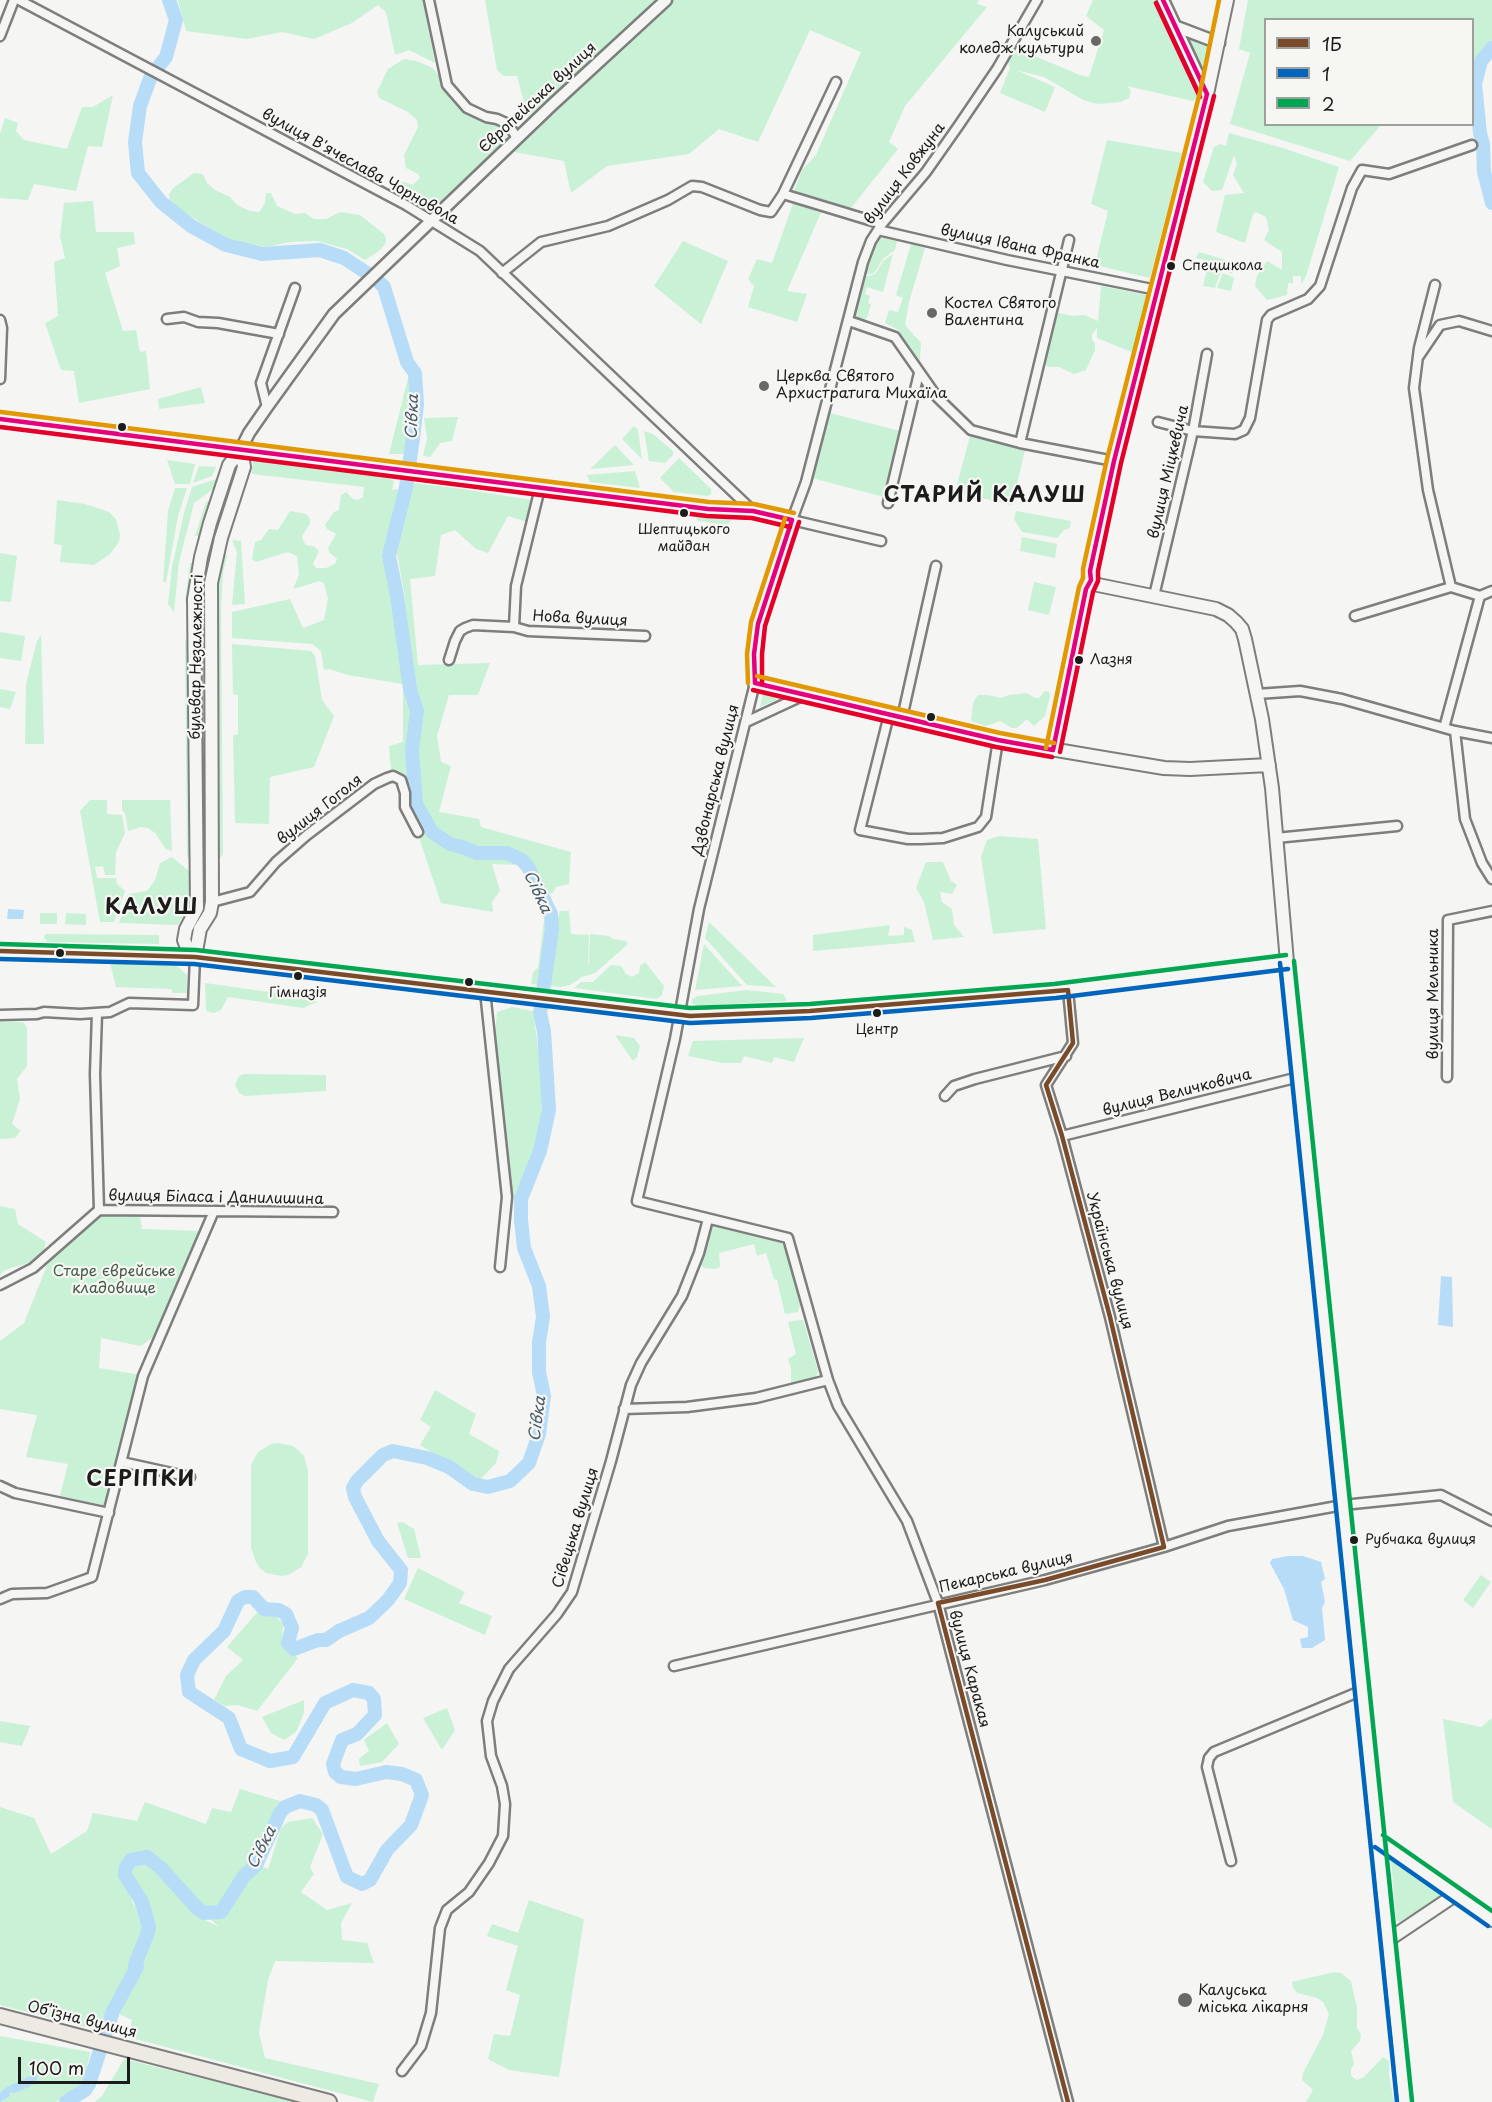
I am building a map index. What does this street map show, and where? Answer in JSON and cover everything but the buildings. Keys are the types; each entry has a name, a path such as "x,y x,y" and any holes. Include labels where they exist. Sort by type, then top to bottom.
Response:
{"main road":[{"path":"1053,750 1086,589 1091,580 1090,571 1114,461 1207,94 1227,0"},
{"path":"0,419 540,488 708,508 753,511 792,520"},
{"name":"бульвар Незалежності","path":"195,957 201,926 210,913 212,902 211,583 221,538 244,466 241,449"},
{"name":"бульвар Незалежності","path":"184,940 186,929 197,908 194,599 196,581 229,465 241,449"},
{"name":"Дзвонарська вулиця","path":"754,683 754,654 758,624 792,520"},
{"path":"1091,580 1098,585 1216,609 1228,615 1242,629 1257,694 1269,765 1287,962 1405,2102"},
{"path":"754,683 998,740 1053,750 1181,769 1269,765"},
{"path":"168,955 184,940 188,951 195,957"},
{"path":"198,942 218,959"},
{"path":"0,951 168,955 218,959 679,1015 737,1016 1068,990 1287,962"},
{"path":"1378,1841 1492,1920"},
{"path":"1388,1940 1455,1895"},
{"name":"Обʼїзна вулиця","path":"0,2016 329,2102"}],"street":[{"path":"0,36 14,0"},
{"name":"вулиця В'ячеслава Чорновола","path":"19,0 431,220 480,251 753,511"},
{"path":"429,0 447,85 467,108 508,124 517,138"},
{"name":"Європейська вулиця","path":"241,449 267,407 334,314 517,138 666,0"},
{"name":"вулиця Ковжуна","path":"792,520 806,482 863,262 871,241 926,172 959,125 997,69 1037,0"},
{"path":"1163,0 1207,94"},
{"path":"1177,27 1219,43"},
{"path":"502,273 541,242 608,226 668,200 692,186 702,187 760,210 771,212 783,194 836,82"},
{"path":"1158,422 1193,430 1235,435 1244,430 1250,418 1267,320 1271,315 1308,299 1320,286 1352,188 1362,170 1389,174 1472,145"},
{"name":"вулиця Івана Франка","path":"783,194 880,227 1007,260 1157,290"},
{"path":"1020,443 1069,240"},
{"path":"1435,285 1417,359 1414,388 1428,490 1451,588"},
{"path":"267,407 261,383 295,288"},
{"path":"167,319 184,317 198,322 218,323 279,334"},
{"path":"0,320 2,328 0,379"},
{"path":"849,321 895,337 937,397 971,430 1020,443 1114,461"},
{"path":"1417,359 1440,325 1459,321 1492,331"},
{"name":"вулиця Міцкевича","path":"1154,596 1193,430 1208,354"},
{"path":"888,503 919,373"},
{"path":"514,627 516,586 540,488"},
{"path":"792,520 881,541"},
{"path":"902,718 936,566"},
{"path":"1355,616 1451,588 1480,596 1492,591"},
{"path":"1444,728 1480,596"},
{"name":"Нова вулиця","path":"449,660 460,631 473,625 514,627 528,631 645,636"},
{"name":"Дзвонарська вулиця","path":"679,1015 699,909 754,683"},
{"path":"1257,694 1300,691 1342,699 1455,731 1492,738"},
{"path":"746,722 804,695"},
{"path":"889,715 860,830 908,839 921,839 943,838 978,826 986,817 998,740"},
{"path":"1455,731 1465,819 1482,863 1492,879"},
{"name":"вулиця Гоголя","path":"212,902 250,892 276,862 307,835 374,784 387,778 393,776 401,780 405,793 405,807 418,832"},
{"path":"1276,838 1397,826"},
{"name":"вулиця Мельника","path":"1447,1077 1448,920 1492,911"},
{"path":"0,1015 110,1012 129,1003 193,1005 195,957"},
{"name":"Українська вулиця","path":"1068,990 1073,1043 1046,1085 1062,1136 1113,1327 1164,1547"},
{"path":"485,991 507,1197 500,1267"},
{"name":"вулиця Біласа і Данилишина","path":"97,1013 95,1074 99,1210"},
{"path":"679,1015 637,1201 708,1219"},
{"path":"945,1096 954,1086 1066,1056"},
{"name":"вулиця Величковича","path":"1062,1136 1299,1077"},
{"name":"вулиця Біласа і Данилишина","path":"0,1286 33,1268 99,1210 333,1212"},
{"path":"0,1599 12,1594 47,1593 92,1577 143,1376 214,1211"},
{"name":"вулиця Каракая","path":"708,1219 788,1238 828,1380 838,1406 907,1521 938,1603 1068,2102"},
{"name":"Сівецька вулиця","path":"402,2071 421,2046 431,2013 440,1928 447,1910 469,1892 489,1863 502,1836 505,1804 502,1786 491,1755 487,1721 493,1701 509,1669 557,1614 572,1593 631,1385 641,1363 682,1296 699,1253 708,1219"},
{"path":"624,1409 687,1407 756,1398 828,1380"},
{"path":"122,1462 190,1477"},
{"path":"0,1486 15,1493 109,1513"},
{"name":"Пекарська вулиця","path":"674,1666 1044,1580 1164,1547 1228,1526 1343,1505 1441,1495 1492,1521"},
{"path":"1231,1860 1207,1767 1209,1758 1214,1752 1363,1690"}],"green space":[{"path":"178,0 423,0 435,63 409,50 395,55 386,12 378,5 352,23 314,39 282,32 247,39 186,31"},
{"path":"485,0 659,0 528,117 517,76 504,76 497,70"},
{"path":"673,0 979,0 977,4 987,7 905,106 889,142 898,149 851,208 794,191 802,170 816,155 861,52 810,30 758,142 719,129 689,154 607,166 571,193 564,161 514,152"},
{"name":"Калуський коледж культури","path":"1093,0 1154,0 1197,98 1193,101 1127,86 1131,91 1129,98 1121,102 1098,104 1083,100 1044,77 1016,70 1055,87 1045,112 1000,93 1010,68 1008,62 1018,49 1089,77 1104,30 1086,16"},
{"path":"1248,0 1492,0 1492,45 1480,57 1474,76 1474,18 1264,18 1264,126 1380,126 1350,161 1230,124 1250,53 1239,49"},
{"path":"1184,34 1212,45 1205,73 1203,73"},
{"path":"404,59 433,68 459,104 479,120 503,127 507,132 505,140 433,210 428,211 393,192 394,183 404,182 413,185 420,178 418,174 406,168 404,155 418,127 417,120 408,112 379,98 377,92 388,69"},
{"path":"113,95 102,147 88,146 76,191 34,184 28,200 0,198 0,134 5,118 18,123 16,131 24,140 67,149 82,107 93,107"},
{"path":"1229,133 1339,167 1306,276 1301,285 1301,276 1293,276 1293,283 1288,283 1287,295 1267,300 1255,286 1257,276 1267,261 1282,270 1282,252 1264,240 1269,230 1266,217 1256,212 1253,214 1245,243 1216,232 1225,195 1244,193 1233,175 1237,164 1234,155 1222,190 1212,191 1203,182 1214,147 1220,144 1226,146"},
{"path":"1107,140 1182,153 1150,278 1095,265 1108,211 1091,204"},
{"path":"194,173 203,174 207,183 215,190 250,211 259,212 265,203 266,193 271,193 277,206 295,214 305,213 314,219 326,219 340,212 360,215 384,234 386,243 379,251 365,260 347,249 317,241 290,242 266,247 234,242 181,211 170,200 169,195 172,189"},
{"path":"93,201 96,232 134,232 135,244 117,248 120,266 105,273 123,331 136,330 140,352 146,351 150,389 79,403 74,371 61,370 45,323 58,316 54,262 65,258 60,236 64,203"},
{"path":"794,201 822,210 787,291 807,294 797,322 748,307 754,286 748,279 757,259 772,263"},
{"path":"876,239 897,241 895,250 883,259 874,273 865,275"},
{"path":"683,241 728,261 701,324 654,286"},
{"path":"911,244 925,248 909,302 905,325 921,343 920,361 898,330 885,323 889,310 898,312 903,298 896,295"},
{"path":"1199,252 1226,260 1233,274 1221,270 1215,288 1203,286 1209,261 1196,258"},
{"path":"893,254 883,292 867,287 865,294 870,296 868,303 871,304 867,318 864,320 855,317 864,277 875,274 884,260"},
{"path":"1223,273 1234,278 1231,291 1217,288"},
{"path":"1101,286 1147,295 1134,353 1097,338 1097,328 1092,334 1095,350 1086,370 1074,374 1059,367 1048,367 1043,362 1054,312 1073,316 1084,315 1098,321"},
{"path":"409,374 413,381 414,412 408,451 402,454 389,454"},
{"path":"201,387 205,403 159,409 158,399"},
{"path":"830,413 900,431 884,497 812,478"},
{"path":"458,417 452,441 440,443 430,457 423,456 427,438 424,418"},
{"path":"634,426 638,430 642,459 622,439"},
{"path":"644,431 653,434 673,451 673,455 665,463 649,461"},
{"path":"970,436 1025,450 1012,505 955,492"},
{"path":"615,445 634,465 590,469"},
{"path":"679,458 711,489 711,494 708,496 674,492 660,478"},
{"path":"167,460 195,464 190,484 175,484"},
{"path":"253,460 384,476 394,481 392,490 397,489 401,496 382,558 391,585 403,683 413,671 408,650 405,598 397,553 412,483 532,500 527,522 508,516 488,553 476,549 455,530 441,535 435,576 410,579 418,665 490,663 478,695 449,695 437,736 441,762 451,766 439,812 479,819 481,827 571,852 569,884 556,887 553,893 538,896 527,874 517,865 492,864 500,891 492,902 493,912 441,903 400,781 392,782 389,746 403,742 403,684 348,675 329,669 324,670 321,651 312,644 232,638 232,612 290,599 303,628 324,620 328,598 324,584 320,581 293,589 299,575 297,556 288,552 256,562 252,559 255,542 261,540 269,529 278,530 290,511 306,514 310,519 310,524 302,536 303,541 306,545 315,547 319,551 313,564 316,568 326,568 335,564 337,559 328,548 336,534 327,529 325,525 334,512 339,510 341,495 346,492 353,499 358,500 363,497 364,487 252,474"},
{"path":"199,466 216,467 212,476 193,483"},
{"path":"233,467 239,468 216,539 211,538"},
{"path":"635,471 640,488 590,482 587,475"},
{"path":"219,478 216,487 194,503 179,562 174,612 168,604 172,567 192,487"},
{"path":"175,488 187,488 178,516 166,582 163,582 168,511"},
{"path":"57,500 85,504 109,512 116,519 120,535 119,542 110,554 94,565 60,562 62,545 54,544"},
{"path":"211,500 201,536 195,536 206,502"},
{"path":"1016,511 1071,521 1070,528 1064,530 1057,538 1022,532 1014,519"},
{"path":"701,515 733,518 727,525 698,521 696,517"},
{"path":"1022,537 1057,544 1055,558 1020,551"},
{"path":"232,540 241,541 245,604 232,605 237,552"},
{"path":"223,548 227,556 223,573 221,608 223,854 216,863 215,594"},
{"path":"0,553 17,556 11,602 0,601"},
{"path":"190,563 194,563 189,599 185,602"},
{"path":"205,564 209,565 205,606 207,900 205,906 203,905 200,601"},
{"path":"1034,582 1056,587 1049,615 1028,610"},
{"path":"0,632 25,636 21,661 0,658"},
{"path":"41,635 44,744 25,744 26,684 37,641"},
{"path":"185,639 189,643 192,861 187,856"},
{"path":"232,644 311,651 315,656 322,700 334,716 314,767 270,777 269,824 235,823 233,735 238,734 238,695 233,694"},
{"path":"0,689 16,692 10,709 0,707"},
{"path":"1045,691 1049,692 1050,696 1045,716 1034,726 1027,719 1017,728 1012,728 1000,721 986,726 971,721 973,703 978,695 1001,698 1027,693 1039,698"},
{"path":"763,693 783,697 760,707"},
{"path":"90,800 107,800 107,814 122,815 125,833 116,852 115,875 105,875 103,866 95,867 97,878 116,878 117,884 125,891 114,922 100,922 80,811"},
{"path":"122,800 170,800 172,851 166,849 155,833 148,828 141,827 128,831 125,813 122,810"},
{"path":"999,836 1038,839 1046,929 993,934 981,857 987,840"},
{"path":"172,857 189,871 189,906 178,925 119,923 129,894 147,891 155,880 160,863"},
{"path":"926,862 943,862 951,881 957,885 952,894 940,892 942,902 952,909 954,925 964,937 933,940 924,902 916,888"},
{"path":"560,911 569,911 571,934 589,935 588,964 590,934 609,936 626,941 628,944 595,973 582,977 570,985 560,987 531,984 533,972 538,968 545,912 558,918"},
{"path":"40,913 57,913 57,924 40,924"},
{"path":"66,913 86,914 86,925 65,924"},
{"path":"709,922 776,987 747,985 705,938"},
{"path":"890,925 888,936 904,935 904,927 912,930 915,942 813,951 813,935"},
{"path":"45,934 159,935 159,944 48,942 44,938"},
{"path":"704,944 742,986 695,990"},
{"path":"645,962 664,986 662,995 657,999 574,988 581,982 593,982 611,965 621,966 626,974 632,977 639,973 640,966"},
{"path":"110,963 175,964 187,975 187,993 173,993 171,989 116,987"},
{"path":"205,983 311,998 317,1002 303,1008 228,997 221,1010 214,1013 206,1011"},
{"path":"747,990 783,994 786,999 785,1001 698,1006 692,1003 692,999 698,996"},
{"path":"512,1007 533,1011 543,1086 541,1118 535,1149 517,1198 512,1198 510,1194 495,1034 497,1012"},
{"path":"0,1022 23,1022 27,1027 27,1066 17,1079 20,1099 12,1124 21,1131 15,1138 0,1139"},
{"path":"615,1035 634,1038 640,1046 637,1057 633,1061"},
{"path":"804,1038 794,1062 774,1057 772,1063 744,1056 741,1063 723,1063 688,1056 693,1041"},
{"path":"245,1074 326,1075 326,1091 245,1096 239,1093 235,1085 239,1076"},
{"path":"0,1206 15,1209 18,1224 46,1242 43,1254 31,1262 5,1270 0,1275"},
{"name":"Старе єврейське кладовище","path":"97,1216 140,1216 142,1229 199,1231 153,1337 141,1346 101,1338 99,1368 141,1375 107,1506 60,1496 68,1464 26,1457 37,1415 0,1409 0,1341 24,1323 50,1258"},
{"path":"711,1223 781,1241 788,1252 800,1306 798,1312 785,1314 777,1280 774,1279 766,1253 757,1256 754,1244 719,1253 720,1267 715,1269 704,1268 699,1263"},
{"path":"803,1320 818,1371 815,1380 791,1384 788,1359 796,1354 788,1322"},
{"path":"435,1390 476,1414 469,1434 499,1451 496,1463 480,1480 464,1473 420,1445 431,1427 420,1420"},
{"path":"271,1444 293,1446 299,1451 304,1456 308,1471 308,1554 301,1567 288,1575 281,1576 266,1573 260,1568 251,1548 251,1465 258,1452"},
{"path":"402,1522 414,1529 421,1558 408,1558 397,1523"},
{"path":"418,1568 465,1592 459,1603 492,1616 485,1635 404,1599"},
{"path":"1481,1575 1491,1582 1473,1608 1463,1600"},
{"path":"260,1609 273,1613 283,1624 282,1646 298,1658 257,1711 238,1705 225,1706 214,1700 226,1676 243,1660 227,1647"},
{"path":"304,1700 304,1713 296,1732 284,1740 271,1733 262,1717"},
{"path":"447,1708 455,1730 442,1750 423,1718"},
{"path":"1492,1718 1492,1829 1453,1802 1443,1719 1481,1727"},
{"path":"0,1721 30,1726 22,1746 0,1742"},
{"path":"387,1723 399,1744 382,1762 360,1766 359,1759 369,1751 364,1740"},
{"path":"240,1789 283,1802 254,1862 242,1874 219,1908 204,1907 150,1854 129,1855 122,1876 135,1908 131,1875 134,1865 146,1861 201,1918 219,1927 209,1918 221,1915 247,1878 260,1865 268,1869 281,1828 288,1822 312,1818 323,1834 310,1867 314,1874 301,1892 327,1910 352,1903 341,1923 342,1940 367,1943 374,1963 275,1961 268,1980 259,2033 265,2058 379,2084 373,2102 128,2037 132,2020 117,2013 134,1983 127,1979 110,2008 101,2031 0,2005 0,1807 34,1818 51,1854 87,1831 93,1813 137,1821 145,1802 206,1824 212,1808 231,1812"},
{"path":"1391,1860 1442,1894 1437,1900 1399,1922 1396,1918"},
{"path":"529,1900 584,1919 559,2077 509,2070 488,2059 494,2034 510,2036 520,1995 506,1990 518,1946 487,1936 492,1924 518,1933"},
{"path":"1334,1972 1341,1973 1351,1981 1357,2008 1357,2028 1361,2034 1360,2041 1351,2051 1354,2063 1351,2076 1357,2080 1364,2077 1383,2057 1389,2061 1394,2102 1306,2102 1313,2090 1302,2080 1303,2073 1323,2035 1329,2014 1323,2002 1298,1993 1293,1988 1292,1982"},
{"path":"0,2036 90,2052 85,2080 56,2102 0,2102"},
{"path":"124,2059 298,2102 94,2102 102,2096"}],"water":[{"path":"8,909 24,910 23,919 7,919"},
{"path":"1441,1276 1452,1277 1453,1327 1438,1325"},
{"path":"1303,1556 1321,1562 1325,1579 1321,1582 1325,1602 1322,1608 1325,1640 1312,1648 1302,1648 1300,1639 1308,1637 1308,1627 1293,1620 1284,1589 1270,1563 1272,1559"},
{"path":"38,2072 37,2080 29,2087 15,2093 10,2092 10,2096 0,2102 0,2093 7,2087"}],"waterway":[{"name":"Сівка","path":"66,2102 85,2090 89,2084 113,2011 137,1967 135,1965 147,1935 149,1927 142,1902 125,1875 126,1867 131,1860 147,1857 160,1867 197,1908 204,1913 221,1912 244,1876 256,1865 280,1813 285,1807 300,1801 316,1805 322,1810 347,1877 362,1884 370,1880 387,1850 411,1825 422,1795 416,1780 402,1774 386,1772 356,1779 341,1777 335,1772 333,1764 342,1740 357,1734 375,1715 374,1699 369,1693 353,1690 325,1703 293,1757 270,1761 241,1749 229,1718 189,1692 187,1675 194,1660 224,1631 238,1601 245,1597 253,1597 264,1609 279,1610 286,1614 292,1628 288,1643 294,1649 318,1640 326,1640 339,1631 369,1618 388,1600 400,1583 401,1570 378,1541 355,1497 353,1488 357,1481 383,1455 393,1451 427,1458 449,1467 473,1484 488,1487 510,1481 529,1463 539,1434 544,1396 539,1372 539,1342 543,1317 539,1286 524,1248 521,1199 540,1151 549,1110 544,1031 540,1013 552,929 551,914 528,867 522,860 507,853 477,853 450,844 432,832 416,804 412,750 417,711 410,689 389,556 406,487 413,438 417,405 415,373 407,362 384,287 376,279 344,258 320,250 262,254 226,245 191,226 161,202 138,173 135,142 140,106 151,76 166,57 176,20 169,0"},
{"path":"1492,48 1481,61 1475,84 1483,144 1484,172 1492,203"}],"transit line":[{"path":"1163,0 1207,94"},
{"path":"1046,748 1107,459 1200,92 1219,0"},
{"path":"1156,3 1200,97"},
{"path":"1053,750 1086,589 1091,580 1090,571 1114,461 1207,94"},
{"path":"1060,752 1093,592 1098,581 1098,571 1121,463 1214,96"},
{"path":"1,412 709,502 754,504 794,513"},
{"path":"0,419 708,509 753,511 792,520"},
{"path":"0,427 707,516 752,518 790,527"},
{"path":"748,683 747,654 751,622 785,518"},
{"path":"755,683 754,654 758,624 792,520"},
{"path":"762,683 765,626 799,522"},
{"path":"757,676 1000,733 1054,743"},
{"path":"755,683 998,740 1053,750"},
{"path":"753,690 996,747 1052,757"},
{"name":"2","path":"0,944 196,950 690,1008 810,1004 1054,984 1286,955"},
{"name":"1Б","path":"0,951 195,957 690,1016 810,1011 1068,990"},
{"name":"1","path":"0,959 194,964 690,1023 811,1018 1056,998 1288,969"},
{"name":"2","path":"1294,961 1412,2101"},
{"name":"1","path":"1280,963 1397,2102"},
{"name":"1Б","path":"1068,990 1073,1043 1046,1085 1062,1136 1110,1317 1164,1547"},
{"name":"1Б","path":"938,1603 1045,1580 1164,1547"},
{"name":"1Б","path":"938,1603 1068,2102"},
{"name":"2","path":"1383,1835 1492,1911"},
{"name":"1","path":"1375,1847 1488,1926"}],"place":[{"name":"Калуський коледж культури","path":"1096,41"},
{"name":"Спецшкола","path":"1171,266"},
{"name":"Костел Святого Валентина","path":"932,313"},
{"name":"Церква Святого Архистратига Михаїла","path":"764,386"},
{"name":"Шептицького майдан","path":"684,513"},
{"name":"Лазня","path":"1079,660"},
{"name":"Гімназія","path":"298,976"},
{"name":"Центр","path":"877,1013"},
{"name":"Рубчака вулиця","path":"1354,1540"},
{"name":"Калуська міська лікарня","path":"1185,2000"}],"district":[{"name":"СТАРИЙ КАЛУШ","path":"985,496"},
{"name":"КАЛУШ","path":"152,908"},
{"name":"СЕРІПКИ","path":"141,1480"}]}
